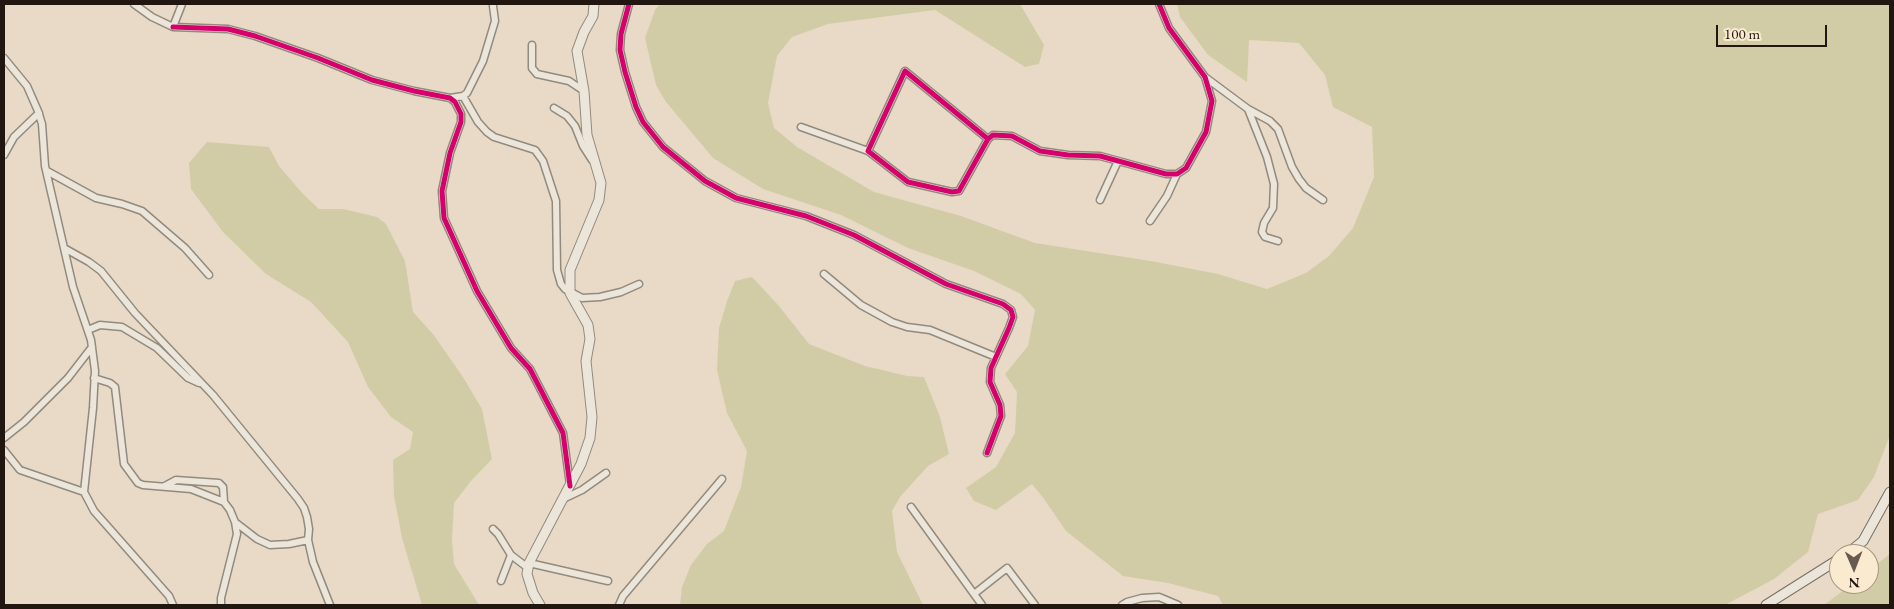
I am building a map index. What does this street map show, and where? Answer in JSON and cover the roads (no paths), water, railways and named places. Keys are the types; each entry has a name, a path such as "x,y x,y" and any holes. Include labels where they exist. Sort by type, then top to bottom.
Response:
{"street":[{"path":"134,4 152,17 173,27 228,29 255,36 318,58 372,80 450,98 463,96 467,93 483,61 495,21 493,6"},
{"path":"173,27 182,4"},
{"path":"570,293 570,270 599,200 601,183 587,134 584,91 577,51 592,16 594,4"},
{"path":"629,4 621,34 620,50 636,107 643,122 664,147 705,181 736,198 806,216 838,228 946,284 1003,304 1011,310 1012,317 1009,328 991,368 990,382 1000,406 1001,416 987,453"},
{"path":"1159,4 1169,28 1205,77 1248,109 1270,121 1278,129 1292,167 1299,179 1306,188 1323,200"},
{"path":"532,45 532,68 537,74 569,81 584,91"},
{"path":"4,58 27,86 39,113 47,171 64,248 73,287 88,330 92,348 93,408 84,492 94,511 168,596 173,605"},
{"path":"868,151 905,71 988,140"},
{"path":"1150,221 1167,196 1177,174 1186,168 1206,132 1212,101 1205,77"},
{"path":"463,96 478,122 487,132 494,137 535,150 544,162 556,201 557,270 561,284 570,293 588,325 590,339 586,360 592,417 590,438 581,464 529,565 527,574 532,593 540,605"},
{"path":"450,98 455,102 461,114 461,122 450,153 442,191 444,218 477,291 510,348 530,369 564,433 570,486"},
{"path":"554,108 567,116 575,126 582,146 597,167"},
{"path":"1248,109 1267,157 1274,184 1273,208 1264,224 1262,232 1265,237 1278,241"},
{"path":"4,155 14,137 39,113"},
{"path":"801,127 868,151 908,182 952,192 959,191 988,140 993,135 1012,136 1040,151 1068,155 1100,156 1166,174 1177,174"},
{"path":"1100,200 1118,161"},
{"path":"47,171 96,198 142,211 185,248 209,275"},
{"path":"64,248 101,271 135,313 203,384 304,508 313,562 330,605"},
{"path":"824,274 862,306 892,322 907,328 930,330 996,357"},
{"path":"570,293 582,298 600,297 621,292 639,284"},
{"path":"88,330 100,325 122,327 157,348 188,378 203,384"},
{"path":"4,438 24,422 68,378 92,348"},
{"path":"94,378 110,383 116,391 120,444 124,464 138,483 143,486 191,489 224,502"},
{"path":"4,450 20,470 84,492"},
{"path":"563,499 582,490 606,473"},
{"path":"619,605 623,596 722,479"},
{"path":"163,487 176,480 219,483 223,487 224,502 235,522 237,534 221,598 221,605"},
{"path":"1859,544 1863,541 1890,492"},
{"path":"911,507 982,605"},
{"path":"235,522 257,539 270,545 308,540"},
{"path":"493,529 511,555 529,565 608,581"},
{"path":"501,581 511,555"},
{"path":"1766,605 1829,565"},
{"path":"974,594 1008,568 1035,605"},
{"path":"1122,605 1142,598 1159,597 1178,605"}]}
